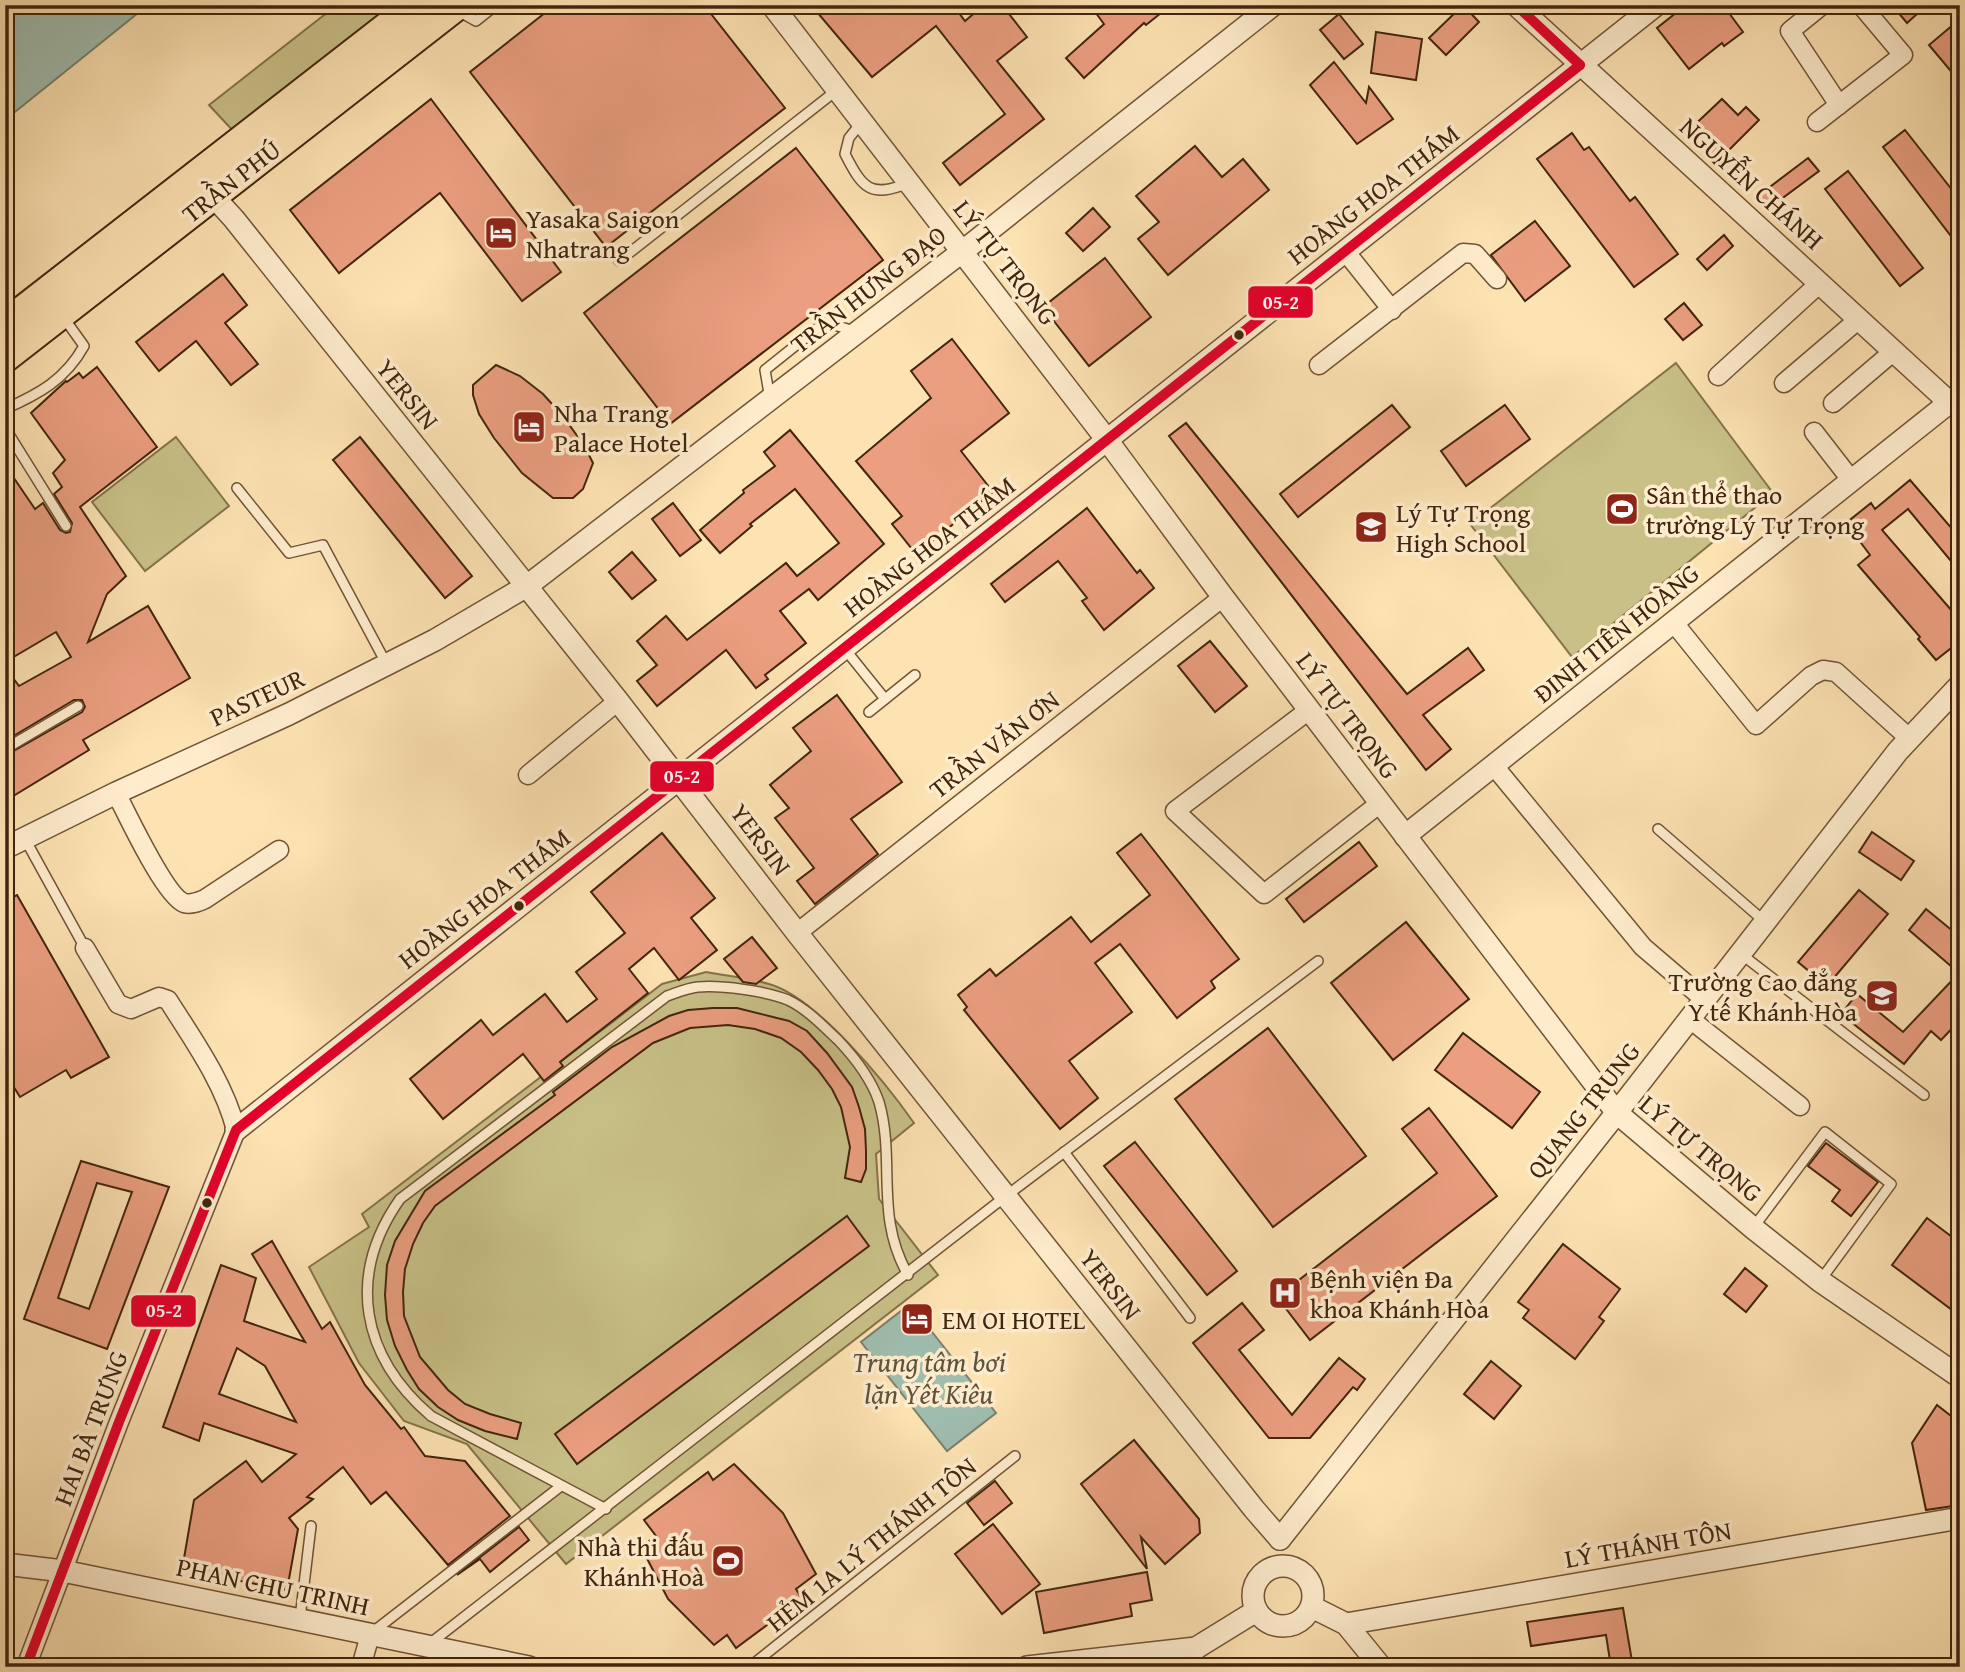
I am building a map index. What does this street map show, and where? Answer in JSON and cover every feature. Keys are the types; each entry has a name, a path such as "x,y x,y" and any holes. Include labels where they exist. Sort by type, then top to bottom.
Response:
{"main road":[{"name":"TRẦN PHÚ","path":"5,358 61,314 204,186 415,5"},
{"name":"TRẦN PHÚ","path":"5,324 456,7"}],"street":[{"name":"LÝ TỰ TRỌNG","path":"772,5 1107,440 1379,804 1616,1113 1819,1280 1960,1377"},
{"name":"TRẦN HƯNG ĐẠO","path":"527,586 859,332 1273,5"},
{"name":"NGUYỄN CHÁNH","path":"1516,5 1894,351 1956,401"},
{"name":"HOÀNG HOA THÁM","path":"236,1130 1656,5"},
{"path":"1822,5 1790,31 1839,104"},
{"path":"1817,122 1903,55 1861,5"},
{"name":"YERSIN","path":"204,186 527,586 680,779 797,933 1254,1510 1280,1539"},
{"path":"1345,251 1392,310"},
{"path":"1320,365 1463,253 1475,254 1497,279"},
{"path":"1718,376 1820,283"},
{"path":"1784,383 1860,319"},
{"path":"1833,403 1894,351"},
{"name":"ĐINH TIÊN HOÀNG","path":"1405,836 1956,401"},
{"path":"1814,432 1852,481"},
{"name":"PASTEUR","path":"5,848 116,793 289,714 435,640 527,586"},
{"name":"TRẦN VĂN ƠN","path":"797,933 1223,597"},
{"path":"1674,623 1756,725 1811,676 1823,670 1836,671 1909,738"},
{"name":"QUANG TRUNG","path":"1280,1539 1909,738 1960,685"},
{"path":"528,775 618,701"},
{"path":"1309,709 1175,811 1264,894 1379,804"},
{"path":"1494,766 1643,947 1705,1000"},
{"path":"116,793 150,859 175,897 185,903 194,904 205,899 279,850"},
{"path":"85,948 118,1004 131,1009 159,996 168,1000 202,1054 231,1111 236,1130"},
{"path":"1690,1019 1800,1106"},
{"name":"HAI BÀ TRƯNG","path":"26,1667 119,1422 236,1130"},
{"name":"LÝ THÁNH TÔN","path":"1346,1624 1960,1518"},
{"path":"1280,1539 1280,1565"},
{"name":"PHAN CHU TRINH","path":"5,1564 63,1570 529,1667"},
{"path":"1280,1565 1292,1566 1302,1572 1310,1582 1313,1590 1312,1607 1306,1616 1290,1626 1269,1623 1256,1611 1252,1597 1254,1586 1268,1569 1280,1565"},
{"path":"1312,1607 1346,1624 1381,1667"},
{"path":"1181,1667 1196,1648 1256,1611"},
{"path":"361,1667 370,1635"},
{"path":"1027,1667 1196,1648"}],"lane":[{"path":"456,7 475,21 496,5"},
{"path":"619,261 837,90"},
{"path":"862,122 849,138 845,154 856,175 873,191 888,191 909,183"},
{"path":"5,410 40,393 59,378 77,358 84,346 61,314"},
{"path":"5,428 66,526"},
{"path":"237,488 289,553 323,545 387,664"},
{"path":"844,648 885,699"},
{"path":"869,712 915,675"},
{"path":"5,749 78,706"},
{"path":"1658,829 1765,922"},
{"path":"24,838 85,948"},
{"path":"1741,954 1924,1095"},
{"path":"427,1646 908,1275 1006,1196 1318,961"},
{"path":"606,1509 431,1416 411,1398 390,1371 374,1340 369,1314 368,1270 377,1238 400,1199 667,996 697,987 758,993 788,1000 814,1017 849,1052 870,1079 879,1103 883,1128 891,1236 908,1275"},
{"path":"1753,1228 1825,1132 1891,1185 1819,1280"},
{"path":"1064,1152 1190,1318"},
{"name":"HẺM 1A LÝ THÁNH TÔN","path":"758,1667 757,1661 1015,1456"},
{"path":"370,1635 561,1486"},
{"path":"300,1620 311,1526"}],"shaded area":[{"path":"337,5 397,5 235,133 209,105"},
{"name":"Sân thể thao trường Lý Tự Trọng","path":"1676,363 1773,493 1572,657 1470,524"},
{"path":"176,437 229,506 145,571 92,502"},
{"path":"706,972 769,984 788,992 849,1043 902,1106 914,1123 876,1154 879,1199 938,1275 566,1564 467,1444 404,1421 359,1363 309,1267 369,1227 362,1214 662,984"}],"water":[{"path":"5,5 148,5 5,120"},
{"name":"Trung tâm bơi lặn Yết Kiêu","path":"910,1304 996,1413 947,1451 861,1342"}],"building":[{"path":"555,5 704,5 785,108 606,247 470,72"},
{"path":"811,5 953,5 965,21 984,5 1002,5 1027,37 997,61 1044,119 960,185 943,163 1005,114 936,26 872,77"},
{"path":"1090,5 1171,5 1146,25 1144,23 1084,78 1066,58 1104,24"},
{"path":"1463,5 1479,22 1446,55 1429,38"},
{"path":"1686,5 1723,5 1743,32 1724,46 1722,43 1689,69 1657,28"},
{"path":"1892,5 1927,5 1907,23"},
{"path":"1339,14 1363,44 1344,59 1320,30"},
{"path":"1960,19 1960,82 1929,45"},
{"path":"1376,32 1422,39 1416,80 1371,73"},
{"path":"1334,62 1366,103 1369,87 1393,119 1357,144 1310,85"},
{"path":"431,99 561,272 522,301 440,193 339,273 290,210"},
{"path":"1722,99 1738,115 1746,107 1759,120 1715,164 1687,132"},
{"path":"1905,130 1960,200 1960,248 1883,147"},
{"path":"1572,133 1584,150 1589,147 1630,201 1635,197 1678,254 1634,287 1537,159"},
{"path":"1195,146 1222,177 1243,159 1269,190 1168,275 1138,239 1159,222 1136,196"},
{"path":"796,148 883,260 670,424 584,313"},
{"path":"1808,158 1819,171 1768,209 1758,196"},
{"path":"1848,171 1923,268 1900,286 1825,189"},
{"path":"1093,208 1110,227 1083,251 1066,233"},
{"path":"1535,221 1570,266 1525,301 1491,255"},
{"path":"1724,235 1733,246 1707,270 1697,259"},
{"path":"1105,258 1151,317 1089,366 1043,307"},
{"path":"223,274 247,305 225,323 258,364 231,385 196,341 159,371 136,342"},
{"path":"1684,303 1702,325 1683,340 1665,319"},
{"path":"952,339 1009,413 961,451 993,492 916,554 892,524 902,516 856,461 931,398 911,371"},
{"name":"Nha Trang Palace Hotel","path":"496,365 520,376 543,394 585,447 593,463 583,489 573,498 553,498 522,473 479,414 473,385"},
{"path":"97,367 157,447 80,507 126,576 107,594 88,642 148,606 190,678 83,740 89,750 5,801 5,756 82,712 85,707 82,700 74,700 5,741 5,667 19,686 71,657 56,632 5,662 5,465 35,509 43,503 60,530 70,532 72,523 54,494 62,487 53,473 65,460 31,413 66,381 79,373 83,378"},
{"path":"1392,405 1410,427 1298,517 1280,494"},
{"path":"1505,405 1530,439 1466,486 1441,451"},
{"path":"1186,423 1407,694 1468,648 1484,670 1423,715 1451,749 1426,770 1169,436"},
{"path":"790,430 884,544 818,600 809,589 780,611 806,643 765,675 768,679 756,688 726,650 657,706 637,681 657,665 637,641 666,616 687,640 786,563 797,576 839,543 795,489 750,524 752,526 720,553 700,530 744,493 743,490 775,466 764,452"},
{"path":"360,437 472,576 445,598 333,460"},
{"path":"1910,480 1960,538 1960,572 1908,509 1882,530 1952,611 1960,604 1960,641 1936,660 1918,639 1920,637 1858,565 1870,555 1846,523 1871,503 1875,509"},
{"path":"673,503 701,540 680,556 652,519"},
{"path":"1087,508 1137,573 1140,570 1154,588 1104,630 1082,601 1087,598 1058,561 1005,602 991,584"},
{"path":"632,552 656,580 632,599 609,572"},
{"path":"1210,641 1247,686 1215,712 1178,666"},
{"path":"837,695 902,782 851,819 878,854 815,904 797,881 814,868 775,818 789,808 770,785 811,751 793,728"},
{"path":"1872,832 1914,861 1901,880 1859,852"},
{"path":"662,833 715,898 691,918 717,950 679,980 654,948 629,969 648,993 560,1062 563,1066 544,1081 523,1054 443,1119 410,1079 481,1020 493,1035 545,994 567,1022 597,999 576,972 625,933 591,892"},
{"path":"1141,834 1239,959 1211,981 1215,988 1177,1018 1120,944 1095,963 1132,1012 1069,1061 1098,1098 1060,1129 964,1010 967,1007 958,995 990,969 996,976 1071,917 1091,942 1150,895 1117,853"},
{"path":"1359,842 1377,866 1304,922 1286,899"},
{"path":"1859,890 1888,914 1827,986 1798,962"},
{"path":"17,895 109,1057 71,1078 66,1070 20,1097 5,1073 5,901"},
{"path":"1926,909 1960,937 1960,1020 1941,1040 1931,1031 1904,1064 1841,1014 1857,994 1903,1032 1959,973 1909,930"},
{"path":"1406,922 1469,999 1393,1060 1331,983"},
{"path":"752,937 777,968 756,984 743,982 724,959"},
{"path":"737,1008 789,1021 807,1031 827,1053 852,1087 865,1129 866,1169 861,1182 845,1178 850,1147 841,1107 832,1089 801,1052 781,1038 755,1029 728,1025 690,1028 653,1043 435,1206 423,1223 405,1269 403,1292 404,1316 420,1357 448,1390 465,1404 521,1423 517,1439 485,1431 458,1420 438,1407 419,1389 395,1346 387,1320 385,1295 387,1265 395,1241 425,1191 555,1095 553,1092 612,1047 669,1016 688,1010"},
{"path":"1268,1028 1366,1156 1273,1227 1175,1099"},
{"path":"1463,1033 1540,1092 1512,1128 1435,1070"},
{"path":"1429,1108 1497,1196 1310,1340 1277,1297 1437,1173 1402,1129"},
{"path":"1135,1142 1237,1271 1207,1295 1104,1166"},
{"path":"1826,1143 1878,1182 1851,1216 1832,1201 1840,1190 1808,1166"},
{"path":"81,1161 169,1187 107,1349 24,1319","holes":["97,1183 132,1192 89,1309 58,1298"]},
{"path":"847,1216 869,1246 577,1464 555,1434"},
{"path":"1927,1218 1960,1243 1960,1316 1892,1265"},
{"path":"272,1241 322,1329 330,1322 365,1385 401,1429 404,1427 425,1456 465,1461 510,1516 448,1565 386,1492 371,1504 343,1467 307,1497 313,1499 289,1518 298,1529 287,1590 182,1570 194,1500 246,1461 262,1482 296,1454 204,1423 199,1441 163,1427 221,1265 256,1278 244,1321 305,1342 252,1254","holes":["237,1348 265,1366 296,1422 219,1394"]},
{"path":"1563,1244 1620,1289 1599,1317 1604,1321 1575,1359 1523,1318 1529,1310 1518,1302"},
{"path":"1745,1268 1767,1286 1746,1312 1724,1294"},
{"path":"1242,1303 1264,1330 1239,1350 1292,1415 1339,1358 1365,1379 1357,1390 1353,1387 1310,1438 1269,1438 1193,1343"},
{"path":"1491,1361 1521,1386 1494,1419 1464,1394"},
{"path":"1937,1405 1960,1423 1960,1505 1926,1510 1912,1443"},
{"path":"1134,1440 1199,1519 1200,1533 1165,1564 1141,1537 1147,1569 1081,1484"},
{"name":"Nhà thi đấu Khánh Hoà","path":"734,1464 783,1513 816,1574 796,1589 802,1599 736,1648 727,1635 714,1645 668,1599 641,1547 656,1536 644,1520 708,1472 713,1480"},
{"path":"995,1481 1012,1503 984,1525 967,1503"},
{"path":"993,1524 1040,1584 1002,1614 955,1554"},
{"path":"519,1527 529,1540 490,1572 480,1559 457,1575"},
{"path":"1147,1572 1152,1600 1130,1604 1132,1616 1044,1633 1036,1592"},
{"path":"1623,1608 1633,1667 1611,1667 1606,1635 1531,1646 1527,1622"}],"transit line":[{"name":"05-2","path":"1516,5 1580,65"},
{"name":"05-2","path":"26,1667 119,1422 236,1130 1580,65"}],"place":[{"name":"Yasaka Saigon Nhatrang","path":"501,233"},
{"name":"Nha Trang Palace Hotel","path":"529,427"},
{"name":"Sân thể thao trường Lý Tự Trọng","path":"1622,509"},
{"name":"Lý Tự Trọng High School","path":"1371,527"},
{"name":"Trường Cao đẳng Y tế Khánh Hòa","path":"1882,996"},
{"name":"Bệnh viện Đa khoa Khánh Hòa","path":"1285,1293"},
{"name":"EM OI HOTEL","path":"917,1319"},
{"name":"Nhà thi đấu Khánh Hoà","path":"728,1561"}]}
